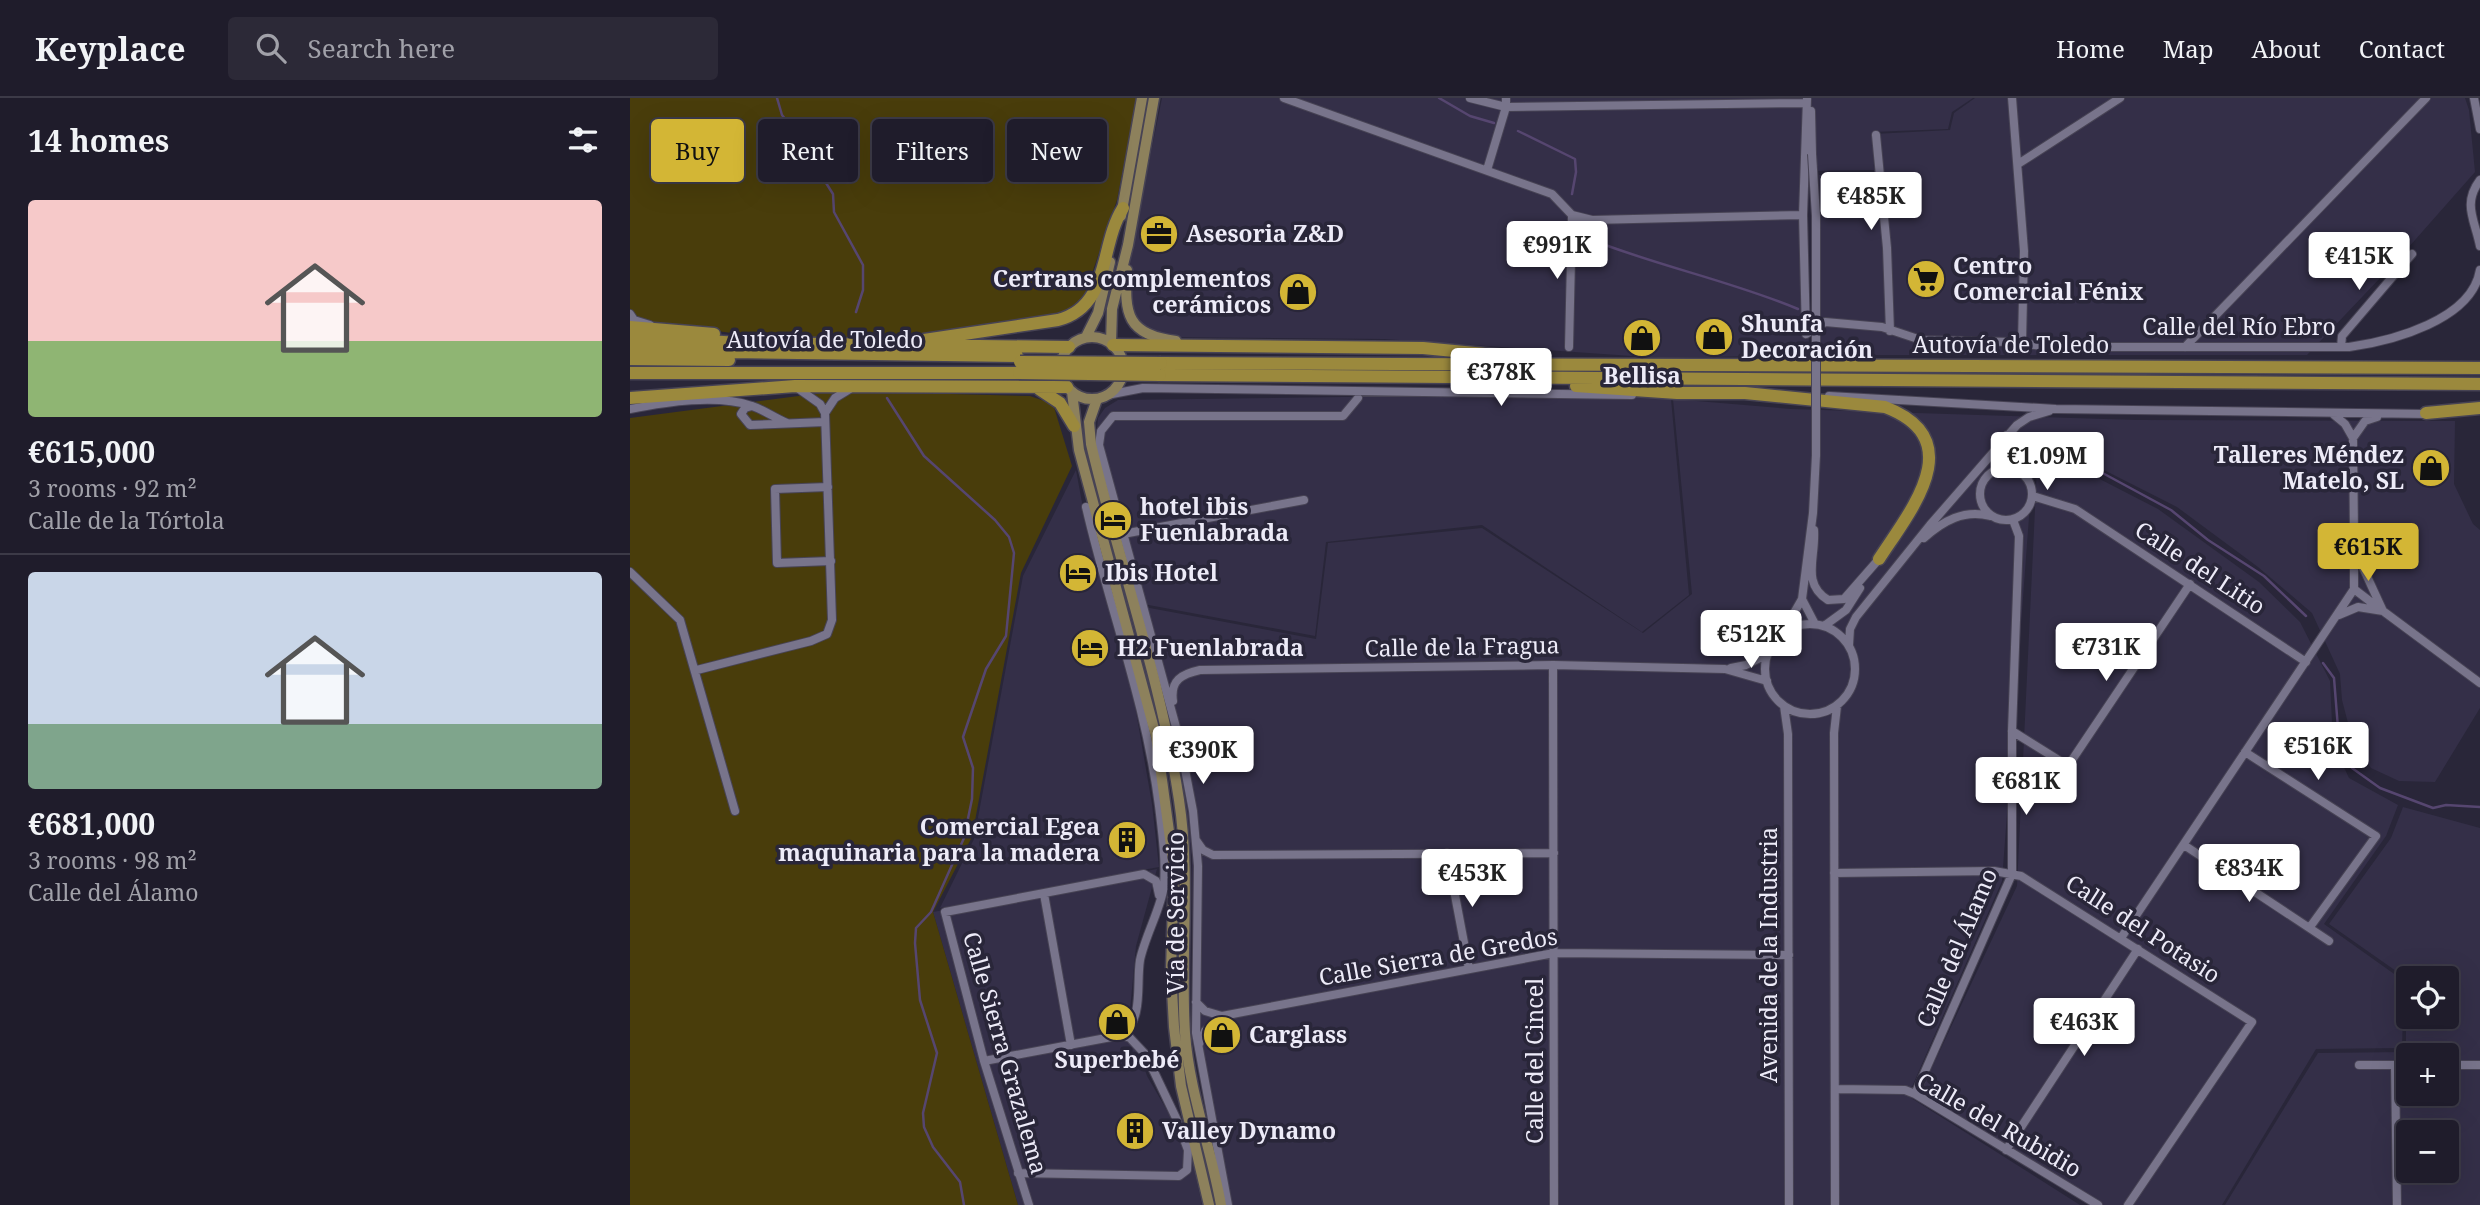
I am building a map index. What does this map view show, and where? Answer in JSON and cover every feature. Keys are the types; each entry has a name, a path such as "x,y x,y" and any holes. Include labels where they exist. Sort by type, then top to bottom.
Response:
{"highway":[{"path":"887,346 1058,320 1075,314 1093,296 1123,208"},
{"path":"630,327 766,342"},
{"path":"630,336 887,346 1069,347"},
{"path":"1112,344 1423,348 1502,355 1541,363"},
{"path":"630,347 1020,364 1160,365 1531,378 2480,384"},
{"path":"630,356 732,352"},
{"name":"Autovía de Toledo","path":"630,356 1020,364"},
{"path":"1020,364 1541,363"},
{"name":"Autovía de Toledo","path":"1541,363 2480,368"},
{"name":"Autovía de Toledo","path":"632,374 772,374 1020,364"},
{"path":"1531,378 1569,385 1677,393 1745,393 1885,407 1897,412 1917,428 1929,451 1927,480 1879,559"},
{"path":"630,398 795,386 1070,389"},
{"path":"1038,389 1060,403 1074,426"},
{"path":"2426,414 2480,411"}],"main road":[{"path":"1142,98 1123,208 1098,313 1086,337 1069,347 1061,367 1070,389 1079,450 1156,736 1172,843 1174,1027 1181,1086 1203,1169 1209,1205"},
{"path":"1112,344 1112,309 1128,245 1154,98"},
{"path":"1128,245 1125,298 1131,320 1138,329 1162,339 1214,347"},
{"path":"1086,337 1099,338 1112,344 1119,352 1123,371 1120,381 1102,397 1089,422 1170,746 1186,859 1183,1000 1186,1038 1221,1205"},
{"path":"1070,389 1084,398 1102,397"}],"street":[{"path":"1284,98 1552,194 1572,215 1592,220 1803,215 1808,100"},
{"path":"1469,98 1506,103 1808,100"},
{"path":"2012,98 2024,251 2022,343"},
{"path":"2018,164 2120,98"},
{"path":"2185,347 2426,98"},
{"path":"2474,98 2480,129"},
{"path":"1808,100 1816,216 1816,455 1813,513 1802,599 1768,654 1767,681 1773,695 1784,706 1811,714 1837,706"},
{"path":"1487,170 1506,103"},
{"path":"1876,135 1887,248 1890,331"},
{"path":"2480,180 2470,199 2469,211 2479,234 2480,246"},
{"path":"1569,347 1572,215"},
{"name":"Calle del Río Ebro","path":"1803,215 1806,334 1825,321 1890,331 1921,340 2051,346 2341,346 2393,338 2453,310 2472,291 2480,270"},
{"path":"2341,346 2342,336 2412,254"},
{"path":"630,314 635,320 662,329"},
{"path":"697,670 811,641 827,634 832,620 825,418 820,404 795,386"},
{"path":"825,418 835,398 854,387"},
{"path":"1102,397 1143,388 1572,396 1677,393"},
{"path":"1745,393 1895,398 2056,409 2426,414"},
{"name":"Vía de Servicio","path":"1228,1205 1199,1045 1196,1002 1198,866 1180,737 1123,534 1098,463 1101,432 1113,416 1343,416 1358,398"},
{"path":"630,409 704,400 752,406 787,422"},
{"path":"752,406 745,408 741,414 750,425 825,418"},
{"path":"1849,645 1856,617 2007,435 2029,417 2056,409"},
{"path":"2121,938 2354,589 2353,439 2345,424 2333,414"},
{"path":"2353,439 2365,421 2381,415"},
{"path":"1909,552 1936,527 1955,517 1979,513 2001,521 2013,520 2030,507 2032,486 2012,457 2007,435"},
{"path":"1990,516 1983,507 1980,496 1988,475 2010,468 2020,471"},
{"path":"828,487 775,489 777,563 831,561"},
{"name":"Calle del Litio","path":"2033,496 2075,509 2306,662"},
{"path":"1123,534 1304,500"},
{"name":"Vía de Servicio","path":"1086,507 1151,756 1163,848 1164,885 1146,933 1140,963 1138,1003 1131,1028 1122,1035"},
{"path":"1813,513 1815,545 1810,579 1820,595 1828,600 1843,599 1879,559"},
{"name":"Calle del Álamo","path":"1914,1094 2012,874 2012,731 2019,536 2013,520"},
{"path":"2354,536 2359,559 2383,611"},
{"path":"1783,633 1793,627 1820,625 1846,610 1879,559"},
{"path":"630,572 680,620 697,670 735,811"},
{"path":"2012,731 2068,766 2190,584"},
{"path":"2354,589 2480,683"},
{"path":"1802,599 1820,625 1835,631 1849,645 1856,666 1853,684 1837,706 1834,733 1835,1205"},
{"path":"2336,616 2358,607 2383,611"},
{"name":"Calle de la Fragua","path":"1180,737 1172,691 1176,680 1185,673 1200,670 1553,665 1725,669 1746,665 1768,654"},
{"name":"Calle del Cincel","path":"1553,665 1554,1205"},
{"name":"Calle de la Fragua","path":"1725,669 1767,681"},
{"name":"Avenida de la Industria","path":"1784,706 1788,734 1789,1205"},
{"path":"2245,752 2376,836 2310,928"},
{"path":"1196,839 1203,849 1213,855 1554,853"},
{"path":"2184,845 2329,941"},
{"path":"1447,853 1469,969"},
{"path":"1198,866 1213,855"},
{"path":"1834,873 1994,871 2012,874"},
{"path":"1071,1045 1044,894 1144,874 1156,881 1158,902"},
{"name":"Calle del Potasio","path":"2012,874 2035,883 2252,1022 2128,1205"},
{"name":"Calle Sierra Grazalema","path":"1029,1205 984,1061 946,912 1044,894"},
{"path":"2006,1150 2138,949"},
{"name":"Calle Sierra de Gredos","path":"1222,1016 1554,953 1788,955"},
{"path":"1196,1002 1205,1011 1222,1016"},
{"path":"1199,1045 1205,1031 1222,1016"},
{"path":"984,1061 1122,1035 1130,1038 1146,1055 1176,1118 1189,1161 1187,1170 1180,1176 1018,1172"},
{"path":"2359,1065 2395,1065 2397,1205"},
{"path":"2459,1065 2480,1065"},
{"name":"Calle del Rubidio","path":"1836,1089 1905,1090 2098,1205"}],"shaded area":[{"path":"630,98 1137,98 1117,200 1084,297 1065,312 930,335 859,341 746,335 630,319"},
{"path":"1162,98 1973,98 1952,112 1948,129 1872,132 1874,168 1874,134 1950,130 1954,113 1975,98 2465,98 2469,110 2475,172 2400,257 2307,355 1821,355 1819,175 1874,173 1874,170 1807,171 1809,355 1661,358 1384,339 1147,337 1127,323 1121,300"},
{"path":"837,391 1030,396 1053,404 1072,466 1021,573 972,837 933,912 1018,1205 630,1205 630,418"},
{"path":"1643,393 1671,399 1689,595 1642,632 1482,525 1326,542 1315,636 1138,603 1095,448 1098,418 1105,408 1118,400"},
{"path":"1673,399 1791,409 2137,420 2455,421 2454,484 2473,524 2480,530 2480,708 2435,782 2399,781 2371,768 2353,742 2342,700 2340,674 2312,613 2258,567 2177,507 2104,470 2050,433 2035,436 2002,881 1908,1096 2080,1205 1226,1205 1193,1036 1192,857 1176,742 1139,606 1316,639 1328,543 1482,528 1643,633 1692,594"},
{"path":"2047,445 2090,474 2158,509 2259,582 2300,622 2330,681 2333,744 2349,778 2398,805 2386,836 2324,924 2396,975 2396,1029 2403,1029 2402,1043 2396,1043 2396,1048 2316,1049 2222,1205 2100,1205 1921,1091 2017,886 2038,446"},
{"path":"1076,470 1088,535 1134,700 1152,804 1159,867 940,908 974,839 1023,576"},
{"path":"2403,807 2480,828 2480,1205 2225,1205 2318,1053 2396,1052 2396,1106 2459,1106 2459,1043 2406,1043 2406,1029 2459,1029 2459,966 2396,966 2396,971 2329,924 2391,838"},
{"path":"1157,869 1136,946 1129,1021 1147,1076 1190,1150 1202,1205 1018,1205 933,912"}],"waterway":[{"path":"777,98 782,115 814,155 821,175 833,194 834,212 863,265 863,290 856,312"},
{"path":"1439,98 1470,116 1494,123"},
{"path":"1518,131 1575,159 1576,172 1572,194"},
{"path":"1587,238 1798,309"},
{"path":"887,398 924,456 995,520 1009,537 1014,553 1006,636 986,669 963,737 973,768 972,799 964,838 931,912 916,928 920,1000 937,1053 923,1113 924,1127 933,1147 960,1182 964,1205"},
{"path":"2047,437 2097,470 2171,510 2208,540 2264,576 2306,616"},
{"path":"2323,663 2334,678 2339,741 2352,768 2380,788 2433,808 2446,805 2480,807"}],"place":[{"name":"Asesoria Z&D","path":"1159,234"},
{"name":"Centro Comercial Fénix","path":"1926,279"},
{"name":"Certrans complementos cerámicos","path":"1298,292"},
{"name":"Shunfa Decoración","path":"1714,337"},
{"name":"Bellisa","path":"1642,338"},
{"name":"Talleres Méndez Matelo, SL","path":"2431,468"},
{"name":"hotel ibis Fuenlabrada","path":"1113,520"},
{"name":"Ibis Hotel","path":"1078,573"},
{"name":"H2 Fuenlabrada","path":"1090,648"},
{"name":"Comercial Egea maquinaria para la madera","path":"1127,840"},
{"name":"Superbebé","path":"1117,1022"},
{"name":"Carglass","path":"1222,1035"},
{"name":"Valley Dynamo","path":"1135,1131"}]}
